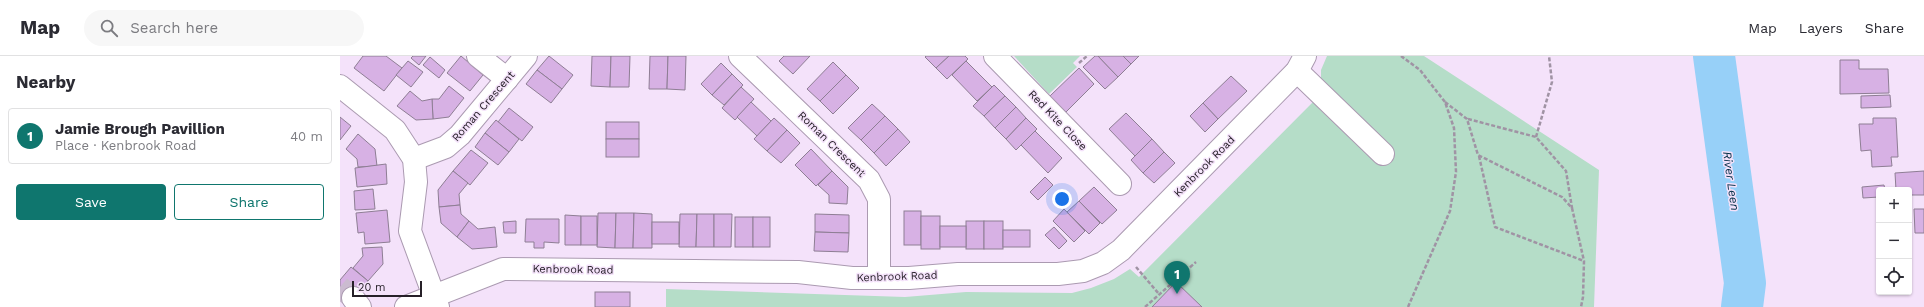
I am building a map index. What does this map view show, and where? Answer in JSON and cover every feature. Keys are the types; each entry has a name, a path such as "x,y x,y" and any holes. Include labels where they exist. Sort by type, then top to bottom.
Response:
{"street":[{"path":"478,56 507,79"},
{"name":"Roman Crescent","path":"414,159 446,147 460,135 526,56"},
{"name":"Roman Crescent","path":"740,56 869,180 879,199 880,278"},
{"name":"Red Kite Close","path":"995,56 1120,184"},
{"path":"1301,64 1383,154"},
{"name":"Kenbrook Road","path":"406,307 436,302 503,269 798,272 852,278 909,278 958,274 1058,274 1084,271 1103,263 1121,250 1301,64"},
{"path":"340,86 395,130 414,159 416,182 410,232 436,302"}],"path":[{"path":"1079,63 1086,56"},
{"path":"1401,56 1420,70 1445,102 1468,119 1536,137 1566,171 1572,208 1584,261 1584,296 1581,307"},
{"path":"1536,137 1552,82 1549,56"},
{"path":"1408,307 1450,211 1456,172 1454,128 1445,102"},
{"path":"1468,119 1496,227 1584,261"},
{"path":"1478,155 1562,197 1572,208"},
{"path":"1121,250 1159,294"},
{"path":"1145,307 1196,262"}],"green space":[{"path":"1014,56 1080,56 1073,63 1077,67 1049,94"},
{"path":"1327,56 1424,56 1599,170 1594,307 666,307 666,289 905,297 966,292 1072,293 1091,288 1114,279 1130,269 1139,277 1313,102 1309,91 1321,78 1321,70"}],"building":[{"path":"363,56 386,56 402,68 384,91 354,68"},
{"path":"413,56 426,56 419,65 411,58"},
{"path":"461,56 483,75 470,91 447,73"},
{"path":"549,56 573,75 562,89 537,70"},
{"path":"592,56 611,56 610,87 591,86"},
{"path":"611,56 630,56 629,87 610,87"},
{"path":"650,56 668,56 667,89 649,89"},
{"path":"668,56 686,56 685,90 667,89"},
{"path":"784,56 810,56 793,74 779,61"},
{"path":"949,56 936,68 925,57"},
{"path":"949,56 965,56 968,59 947,79 936,68"},
{"path":"1095,56 1098,56 1118,77 1105,89 1083,67"},
{"path":"1098,56 1123,56 1131,64 1118,77"},
{"path":"1123,56 1139,56 1131,64"},
{"path":"430,57 445,70 439,78 423,65"},
{"path":"1840,60 1859,60 1859,69 1888,69 1889,93 1840,94"},
{"path":"408,61 423,72 411,87 396,75"},
{"path":"966,61 992,87 977,101 952,75"},
{"path":"833,62 846,75 820,101 807,89"},
{"path":"721,63 732,74 712,95 701,84"},
{"path":"1079,68 1094,84 1066,112 1050,96"},
{"path":"537,70 562,89 551,103 526,84"},
{"path":"732,74 743,85 724,105 712,95"},
{"path":"846,75 859,88 833,114 820,101"},
{"path":"1231,76 1247,91 1218,119 1203,103"},
{"path":"994,85 1005,96 984,116 973,106"},
{"path":"449,86 464,98 449,117 433,119 432,99 439,99"},
{"path":"741,87 754,99 735,120 722,108"},
{"path":"410,91 422,101 432,99 433,119 416,120 397,106"},
{"path":"1890,95 1891,107 1861,108 1861,96"},
{"path":"1005,96 1016,107 995,128 984,116"},
{"path":"751,102 771,121 757,136 737,117"},
{"path":"1203,103 1218,119 1205,132 1190,116"},
{"path":"872,104 885,116 861,140 848,128"},
{"path":"1016,107 1026,118 1006,139 995,128"},
{"path":"509,108 533,127 522,141 498,122"},
{"path":"1126,113 1152,139 1135,156 1109,129"},
{"path":"885,116 898,129 874,153 861,140"},
{"path":"340,117 351,126 340,140"},
{"path":"774,118 787,130 767,151 754,139"},
{"path":"1026,118 1037,129 1016,150 1006,139"},
{"path":"1873,118 1896,118 1898,157 1891,157 1892,166 1872,167 1871,150 1861,151 1859,124 1873,124"},
{"path":"496,120 519,139 509,152 485,133"},
{"path":"606,122 639,122 639,139 606,139"},
{"path":"898,129 910,142 886,166 874,153"},
{"path":"787,130 800,143 781,163 767,151"},
{"path":"1035,131 1062,158 1048,173 1021,145"},
{"path":"485,133 509,152 498,165 475,147"},
{"path":"358,134 375,149 377,166 358,167 357,159 346,149"},
{"path":"606,139 639,139 639,157 606,157"},
{"path":"1152,139 1164,152 1143,173 1131,160"},
{"path":"811,149 832,171 816,186 795,165"},
{"path":"471,150 488,163 470,185 453,171"},
{"path":"1164,152 1175,163 1154,183 1143,173"},
{"path":"386,164 387,184 357,187 355,168"},
{"path":"453,171 468,183 459,194 460,205 439,207 438,190"},
{"path":"832,171 848,187 847,204 829,203 829,195 818,185"},
{"path":"1924,171 1924,195 1912,195 1912,187 1896,187 1895,173"},
{"path":"1045,177 1053,185 1038,200 1030,192"},
{"path":"1884,185 1884,187 1876,187 1876,197 1863,198 1862,187"},
{"path":"1094,187 1117,210 1102,224 1079,201"},
{"path":"373,189 375,209 355,210 354,191"},
{"path":"1079,201 1100,223 1089,234 1067,212"},
{"path":"460,205 461,214 469,221 457,237 441,223 439,207"},
{"path":"1064,209 1085,231 1074,242 1053,221"},
{"path":"1914,209 1924,209 1924,233 1915,233"},
{"path":"387,210 390,242 365,244 364,232 358,233 356,213"},
{"path":"904,211 921,211 921,245 904,245"},
{"path":"598,213 616,213 615,248 597,247"},
{"path":"616,213 634,213 633,248 615,248"},
{"path":"634,213 652,214 652,248 633,248"},
{"path":"680,214 697,214 696,247 679,247"},
{"path":"697,214 714,214 714,247 696,247"},
{"path":"714,214 732,214 731,247 714,247"},
{"path":"815,214 849,215 849,233 815,232"},
{"path":"565,215 581,216 581,245 565,245"},
{"path":"581,216 597,216 597,245 581,245"},
{"path":"921,216 940,216 940,249 921,249"},
{"path":"735,217 753,217 753,247 735,247"},
{"path":"753,217 770,217 770,247 753,247"},
{"path":"526,219 559,219 559,243 544,242 544,248 534,248 534,242 525,242"},
{"path":"469,221 478,229 495,227 497,247 472,249 457,237"},
{"path":"516,221 516,233 504,233 503,222"},
{"path":"966,221 984,221 984,249 966,249"},
{"path":"984,221 1003,221 1003,249 984,249"},
{"path":"652,222 679,222 679,244 652,244"},
{"path":"940,226 966,226 966,247 940,247"},
{"path":"1054,227 1067,241 1059,249 1045,235"},
{"path":"1003,230 1030,230 1030,247 1003,247"},
{"path":"815,232 849,233 848,252 814,251"},
{"path":"382,247 383,264 368,281 353,268 363,256 362,248"},
{"path":"351,267 368,281 349,303 340,295 340,280"},
{"path":"1176,282 1202,307 1152,307"},
{"path":"595,292 630,292 630,307 595,307"}],"waterway":[{"name":"River Leen","path":"1714,56 1745,283 1742,307"}],"tunnel":[{"path":"340,287 353,298"}],"place":[{"name":"Jamie Brough Pavillion","path":"1177,294"}]}
